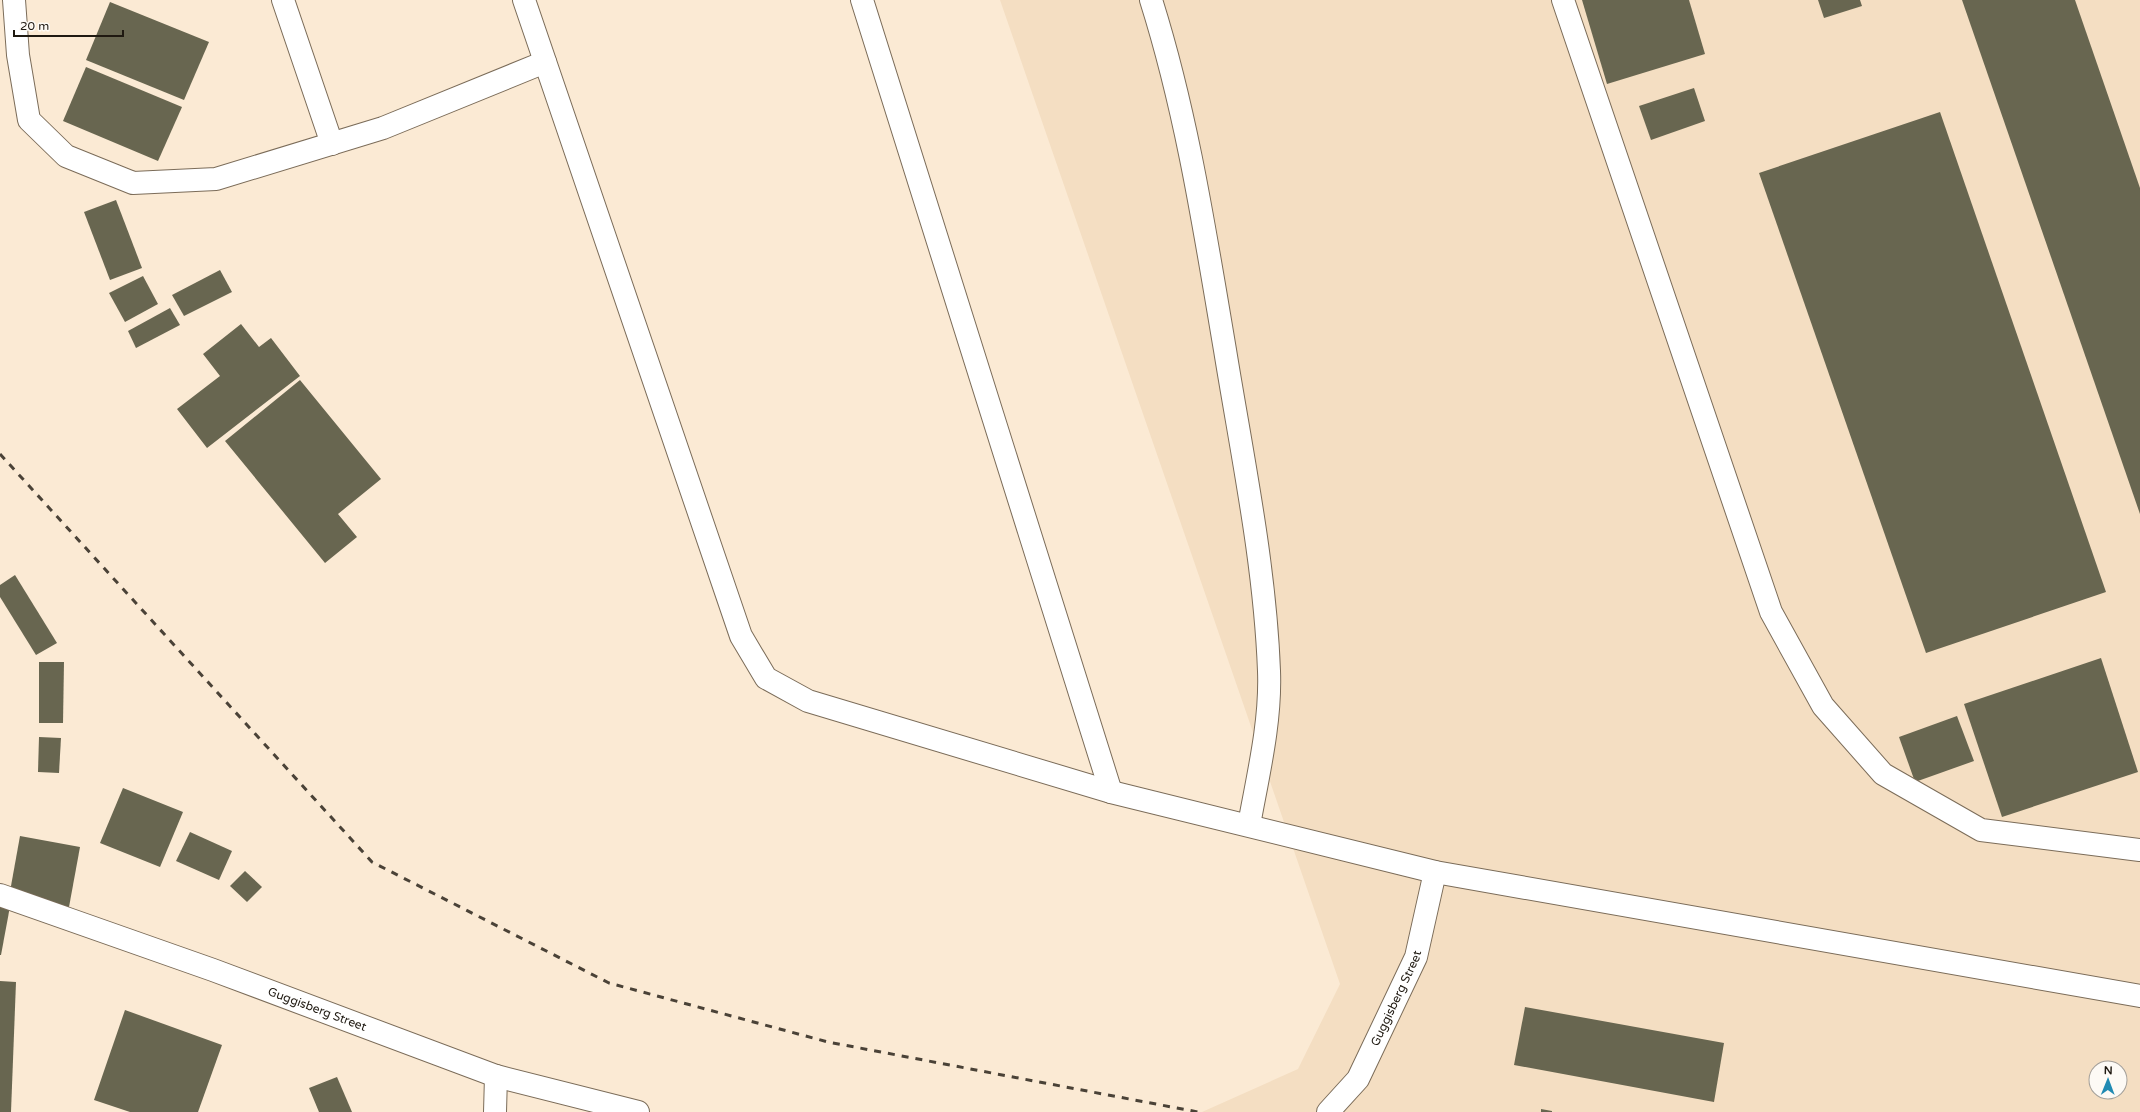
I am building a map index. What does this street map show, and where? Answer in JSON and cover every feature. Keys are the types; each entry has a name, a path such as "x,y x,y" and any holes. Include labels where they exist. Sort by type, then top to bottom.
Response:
{"lane":[{"path":"14,0 18,55 29,120 66,156 133,183 216,179 383,128 545,62"},
{"path":"283,0 332,144"},
{"path":"524,0 741,636 766,678 808,701 1111,792 1435,872 2140,996"},
{"path":"862,0 1111,792"},
{"path":"1151,0 1162,35 1197,181 1258,551 1269,672 1265,741 1249,825"},
{"path":"1563,0 1771,612 1823,706 1883,774 1981,830 2140,850"},
{"name":"Guggisberg Street","path":"1328,1112 1358,1079 1416,957 1435,872"},
{"name":"Guggisberg Street","path":"0,895 213,970 496,1076 638,1112"},
{"path":"495,1112 496,1076"}],"shaded area":[{"path":"1000,0 2140,0 2140,1112 1202,1112 1298,1069 1340,984"}],"building":[{"path":"1582,0 1689,0 1705,54 1607,84"},
{"path":"1818,0 1860,0 1862,6 1824,18"},
{"path":"1962,0 2075,0 2140,188 2140,514"},
{"path":"110,2 209,42 184,100 86,60"},
{"path":"86,67 182,107 158,161 63,121"},
{"path":"1694,88 1705,121 1651,140 1639,106"},
{"path":"1940,112 2106,592 1926,653 1759,173"},
{"path":"116,200 142,268 110,280 84,212"},
{"path":"220,270 232,292 184,316 172,295"},
{"path":"143,276 158,304 125,322 109,293"},
{"path":"170,308 180,325 136,348 128,331"},
{"path":"241,324 259,347 271,338 300,376 207,448 177,409 220,376 203,354"},
{"path":"300,380 381,479 338,514 357,537 325,563 225,441"},
{"path":"15,575 57,643 36,655 0,597 0,585"},
{"path":"2101,658 2138,772 2002,817 1964,704"},
{"path":"39,662 64,662 63,723 39,723"},
{"path":"1957,716 1974,761 1915,782 1899,737"},
{"path":"39,737 61,738 59,773 38,772"},
{"path":"123,788 183,812 160,867 100,843"},
{"path":"190,832 232,851 219,880 176,861"},
{"path":"20,836 80,847 69,907 9,897"},
{"path":"245,871 262,887 247,902 230,886"},
{"path":"0,899 11,901 1,955 0,955"},
{"path":"0,981 16,982 11,1112 0,1112"},
{"path":"1525,1007 1724,1043 1714,1102 1514,1065"},
{"path":"125,1010 222,1045 198,1112 130,1112 94,1100"},
{"path":"337,1077 352,1112 319,1112 309,1088"},
{"path":"1541,1109 1552,1111 1552,1112 1541,1112"}],"railway":[{"path":"0,454 372,862 609,983 828,1042 1198,1112"}]}
